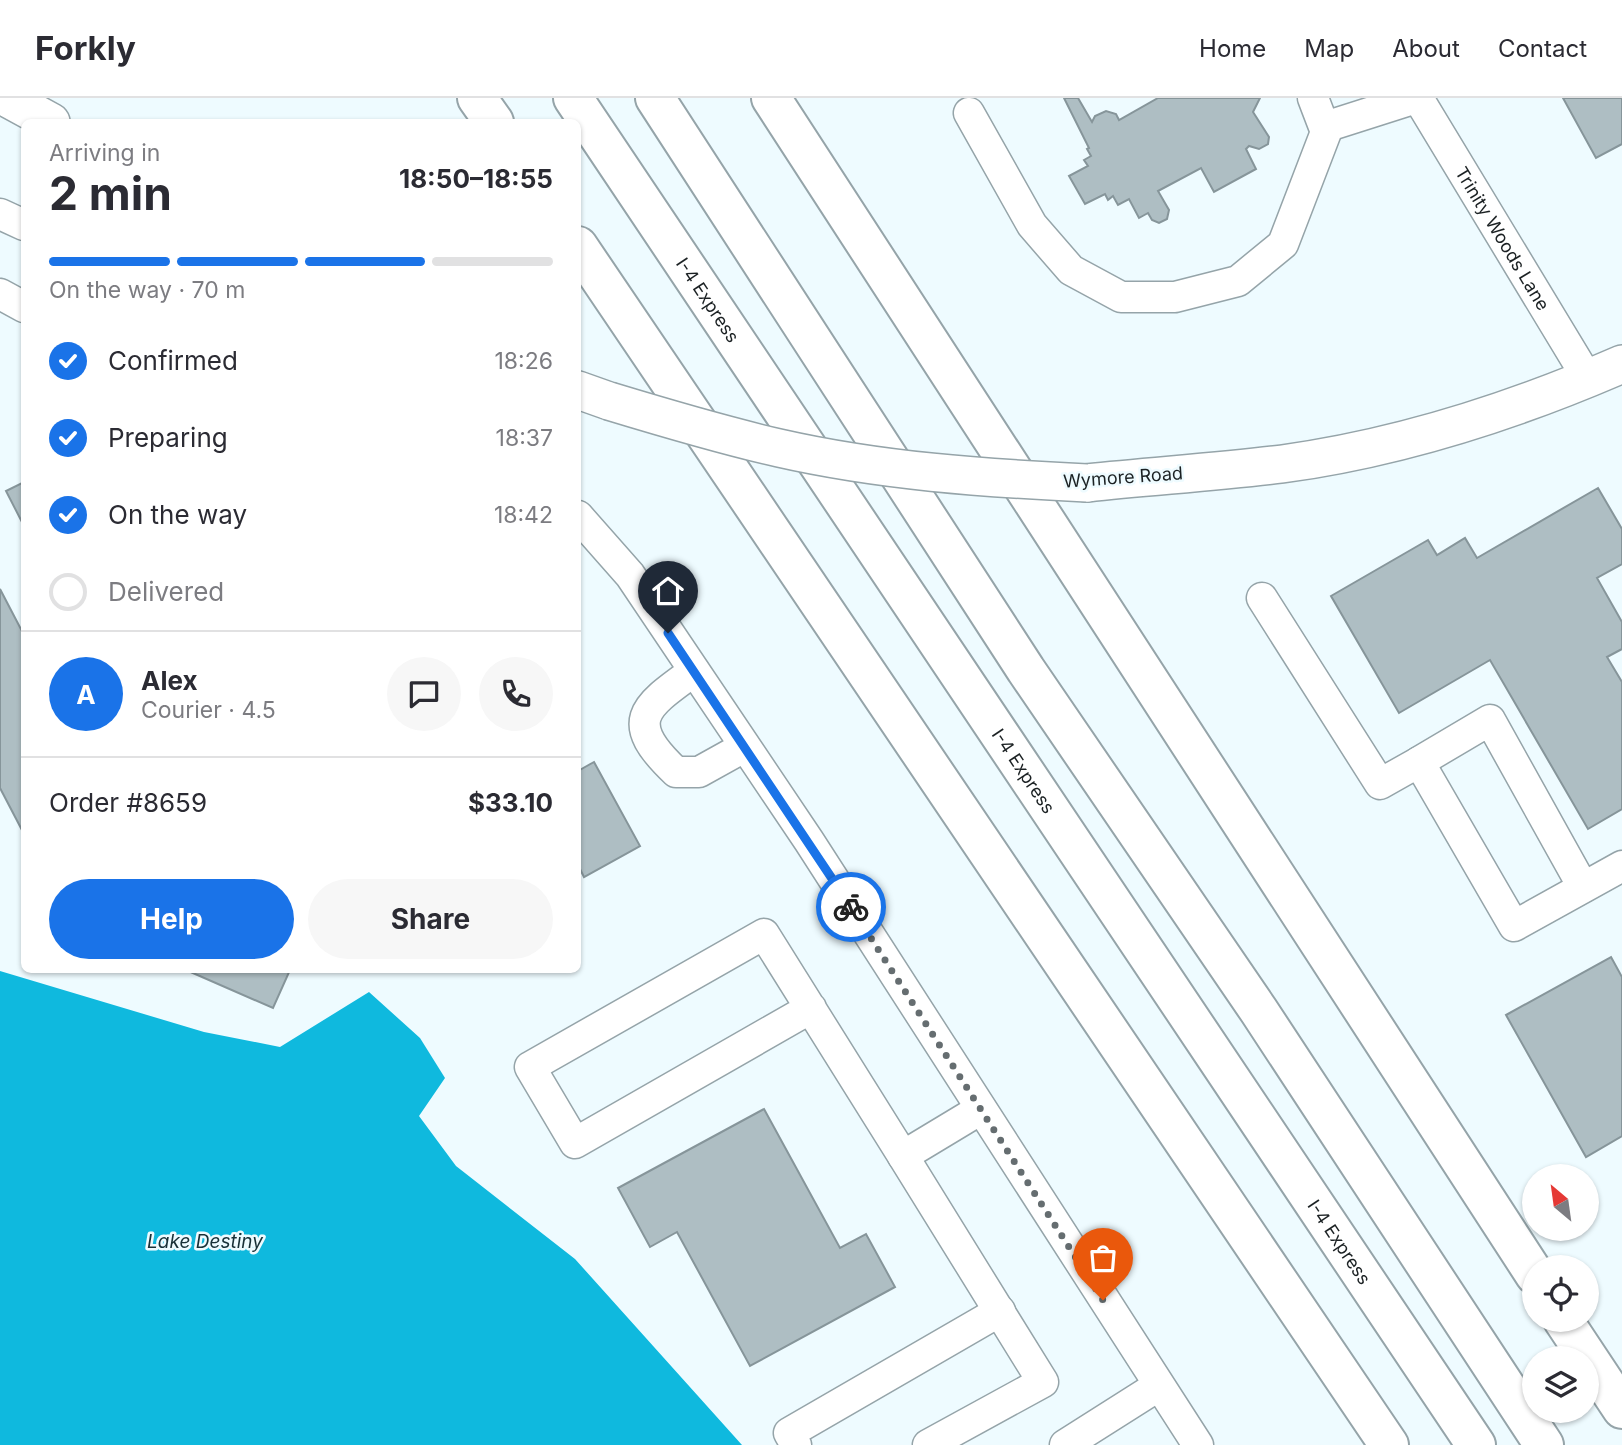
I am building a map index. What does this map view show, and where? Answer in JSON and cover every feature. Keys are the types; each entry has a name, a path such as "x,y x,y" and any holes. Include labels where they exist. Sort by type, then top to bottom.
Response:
{"highway":[{"path":"477,98 492,119"},
{"name":"I-4 Express","path":"573,98 1476,1445"},
{"path":"655,98 1026,670 1259,1011 1544,1445"},
{"path":"771,98 1522,1255"},
{"path":"581,250 1346,1377 1389,1445"},
{"path":"1572,1332 1622,1409"},
{"path":"1573,1332 1622,1385"},
{"path":"1346,1377 1368,1445"}],"main road":[{"path":"7,98 46,119"},
{"name":"Wymore Road","path":"593,396 780,448 844,460 974,477 1087,483 1284,464 1386,443 1483,418 1622,364"}],"street":[{"path":"969,113 1032,225 1071,270 1121,298 1175,297 1238,281 1283,244 1326,132 1313,98"},
{"path":"1325,127 1417,98"},
{"name":"Trinity Woods Lane","path":"1417,98 1588,379"},
{"path":"0,214 21,224"},
{"path":"0,294 21,305"},
{"path":"581,519 630,575 809,841 1198,1445"},
{"path":"1262,598 1380,784 1490,720 1583,887"},
{"path":"694,671 654,700 644,715 645,732 659,756 676,772 699,772 744,747"},
{"path":"1419,762 1514,926 1622,866"},
{"path":"811,1008 575,1143 530,1067 764,934 811,1008 1043,1381 928,1445"},
{"path":"903,1156 981,1109"},
{"path":"796,1445 789,1433 1000,1311"},
{"path":"1081,1441 1158,1385"}],"water":[{"name":"Lake Destiny","path":"0,971 204,1032 280,1047 369,992 420,1038 445,1078 419,1116 456,1166 575,1259 742,1445 0,1445"}],"building":[{"path":"1064,98 1078,98 1092,122 1095,116 1106,111 1116,114 1119,120 1158,98 1260,98 1253,112 1269,137 1268,144 1259,149 1249,146 1246,149 1256,169 1214,192 1201,168 1158,191 1169,210 1167,219 1159,223 1152,220 1148,213 1139,218 1129,199 1118,205 1113,196 1108,200 1105,194 1085,204 1069,176 1088,166 1084,160 1091,156"},
{"path":"1563,98 1622,98 1622,144 1596,158"},
{"path":"21,484 21,520 6,491"},
{"path":"1598,488 1622,529 1622,564 1597,578 1622,622 1622,649 1607,657 1622,682 1622,809 1588,829 1490,660 1399,713 1331,596 1428,540 1437,555 1465,538 1477,558"},
{"path":"0,589 21,629 21,828 0,788"},
{"path":"594,762 640,846 584,877 581,871 581,769"},
{"path":"1611,957 1622,977 1622,1136 1586,1157 1506,1015"},
{"path":"193,973 289,973 273,1008"},
{"path":"764,1109 840,1248 866,1234 895,1287 750,1366 677,1232 650,1247 618,1188"}],"way so far":[{"path":"851,907 1103,1300"}],"route":[{"path":"668,633 851,907"}]}
